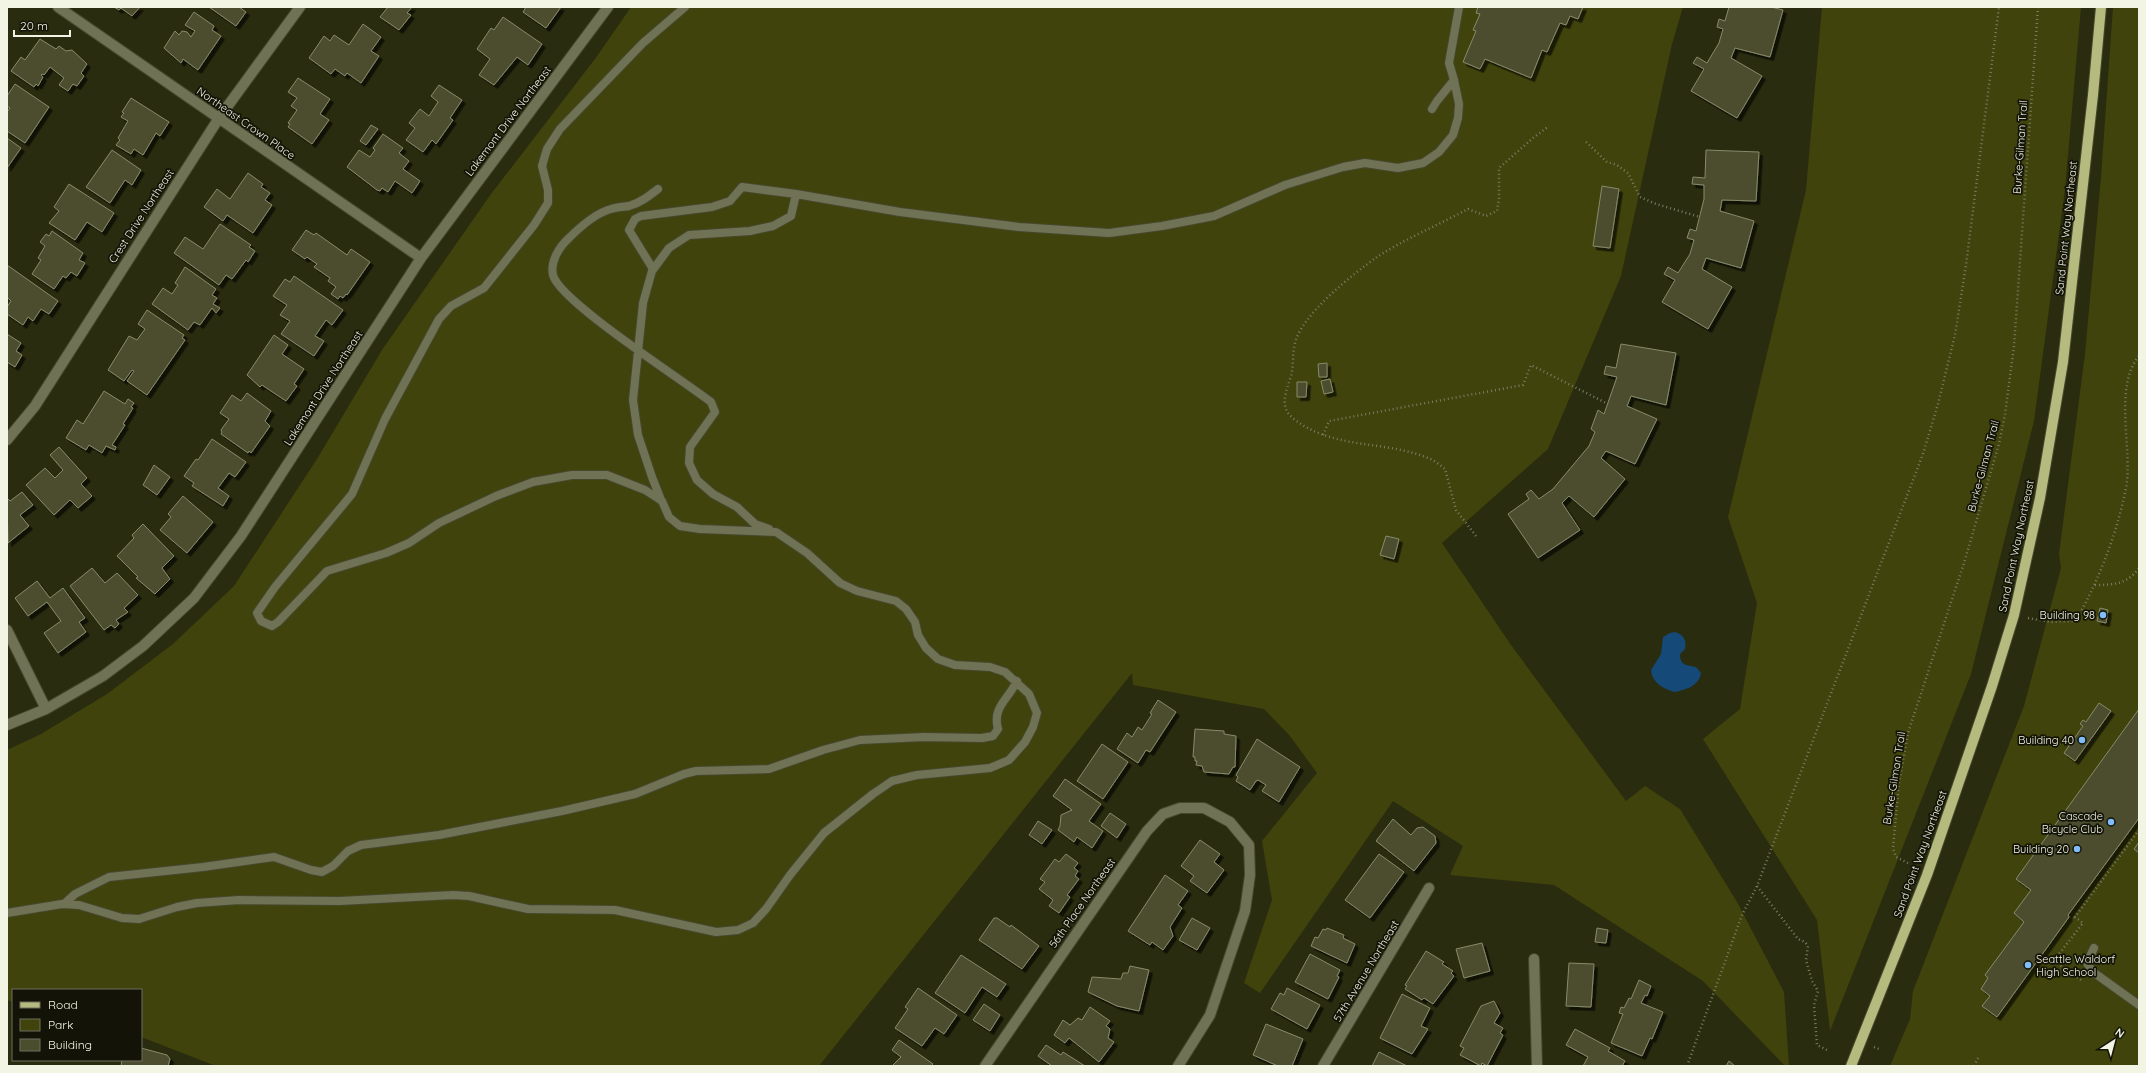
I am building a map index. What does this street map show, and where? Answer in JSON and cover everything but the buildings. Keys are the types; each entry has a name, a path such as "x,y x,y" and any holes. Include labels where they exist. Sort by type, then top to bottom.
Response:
{"main road":[{"name":"Sand Point Way Northeast","path":"1851,1066 1926,875 1992,686 2014,615 2038,505 2063,362 2093,95 2101,7"}],"street":[{"name":"Northeast Crown Place","path":"58,7 421,258"},
{"name":"Crest Drive Northeast","path":"7,440 35,406 219,118 300,7"},
{"name":"Lakemont Drive Northeast","path":"7,725 46,709 103,676 133,654 194,598 241,536 421,258 608,7"},
{"path":"7,630 46,709"},
{"name":"56th Place Northeast","path":"985,1066 1152,825 1163,814 1180,808 1204,808 1230,822 1249,845 1250,875 1245,911 1210,1015 1178,1066"},
{"name":"57th Avenue Northeast","path":"1323,1066 1429,888"},
{"path":"1534,959 1537,1066"}],"lane":[{"path":"662,501 645,490 607,475 572,475 533,482 496,496 439,523 409,543 386,553 327,571 278,622 272,626 261,621 257,614 275,586 352,494 385,420 439,319 451,306 484,288 534,224 548,203 548,190 542,166 547,149 560,129 643,43 685,7"},
{"path":"653,269 629,230 635,219 642,216 712,207 730,201 742,187 796,194 900,212 1019,227 1109,233 1162,226 1214,216 1285,185 1343,168 1366,163 1398,168 1423,163 1439,152 1453,135 1458,118 1459,104 1450,63 1459,7"},
{"path":"1432,109 1436,101 1454,80"},
{"path":"7,913 64,904 78,905 122,918 139,919 177,907 239,900 340,901 388,897 469,896 528,909 615,910 650,916 716,932 738,930 753,923 766,909 790,875 824,834 892,781 917,775 990,768 1009,760 1025,742 1033,727 1037,713 1029,694 1005,672 990,667 955,665 938,659 926,648 918,635 915,622 906,609 896,601 857,591 840,583 807,553 776,532 755,524 737,507 714,494 697,480 689,463 690,447 715,412 711,402 576,304 553,277 552,266 555,257 567,239 581,227 612,208 630,206 644,200 658,189"},
{"path":"776,532 700,529 680,526 669,517 652,477 638,435 634,407 637,348 643,303 653,269 669,248 689,235 750,231 773,226 791,216 796,194"},
{"path":"64,904 75,894 109,877 203,867 274,856 304,868 322,872 333,866 348,851 361,845 439,835 562,811 636,794 684,774 696,772 769,769 823,750 860,740 924,736 982,738 993,736 998,730 995,718 1001,705 1011,694 1017,682"},
{"path":"2094,948 2087,963 2093,972 2139,1005"}],"path":[{"path":"1687,1066 1742,915 1757,886 1920,461 1938,404 1955,335 1966,265 1999,7"},
{"name":"Burke-Gilman Trail","path":"1908,863 1896,857 1893,848 1899,783 1908,733 1964,563 1999,444 2005,414 2014,346 2038,7"},
{"path":"1476,536 1456,510 1445,469 1429,458 1409,452 1356,444 1323,435 1294,419 1286,411 1284,403 1294,365 1295,343 1306,322 1322,302 1378,257 1468,209 1486,216 1497,211 1500,199 1500,168 1533,138 1549,126"},
{"path":"1586,142 1607,162 1618,165 1628,173 1640,197 1643,199 1700,217"},
{"path":"2014,615 2050,622 2074,621 2078,617 2095,585 2115,530 2126,487 2125,410 2129,378 2133,364 2139,356"},
{"path":"1323,435 1329,421 1523,386 1531,365 1608,404"},
{"path":"2095,585 2109,585 2124,582 2134,575 2139,568"},
{"path":"2083,981 2057,963 2056,958 2082,923 2075,918 2139,830"},
{"path":"1757,886 1798,939 1805,942 1808,946 1806,960 1812,981 1818,991 1814,1005 1817,1044 1829,1051"},
{"path":"1974,1066 1979,1056"}],"green space":[{"path":"631,7 1683,7 1672,44 1621,276 1548,449 1442,543 1511,645 1626,801 1645,786 1680,809 1737,902 1784,992 1789,1066 1785,1066 1703,981 1554,885 1450,875 1463,846 1393,801 1260,993 1244,983 1272,900 1262,841 1317,773 1290,736 1264,709 1133,685 1132,673 819,1066 216,1066 142,1037 142,989 12,989 12,1002 7,1000 7,750 41,734 107,694 173,644 234,586 317,459 382,350 491,194 595,59"},
{"path":"1822,7 2081,7 2065,189 2034,421 1971,674 1830,1031 1817,920 1703,739 1740,709 1757,603 1728,517 1806,190"},
{"path":"2113,7 2139,7 2139,1066 1890,1066 1910,1019 1913,991 2024,706 2061,568 2059,554 2085,354 2101,177"}],"water":[{"path":"1675,632 1680,634 1685,640 1685,649 1680,654 1681,661 1687,665 1696,667 1701,673 1698,681 1691,687 1675,692 1659,685 1652,675 1651,670 1661,654 1663,637"}],"place":[{"name":"Building 98","path":"2103,615"},
{"name":"Building 40","path":"2082,740"},
{"name":"Cascade Bicycle Club","path":"2111,822"},
{"name":"Building 20","path":"2077,849"},
{"name":"Seattle Waldorf High School","path":"2028,965"}]}
